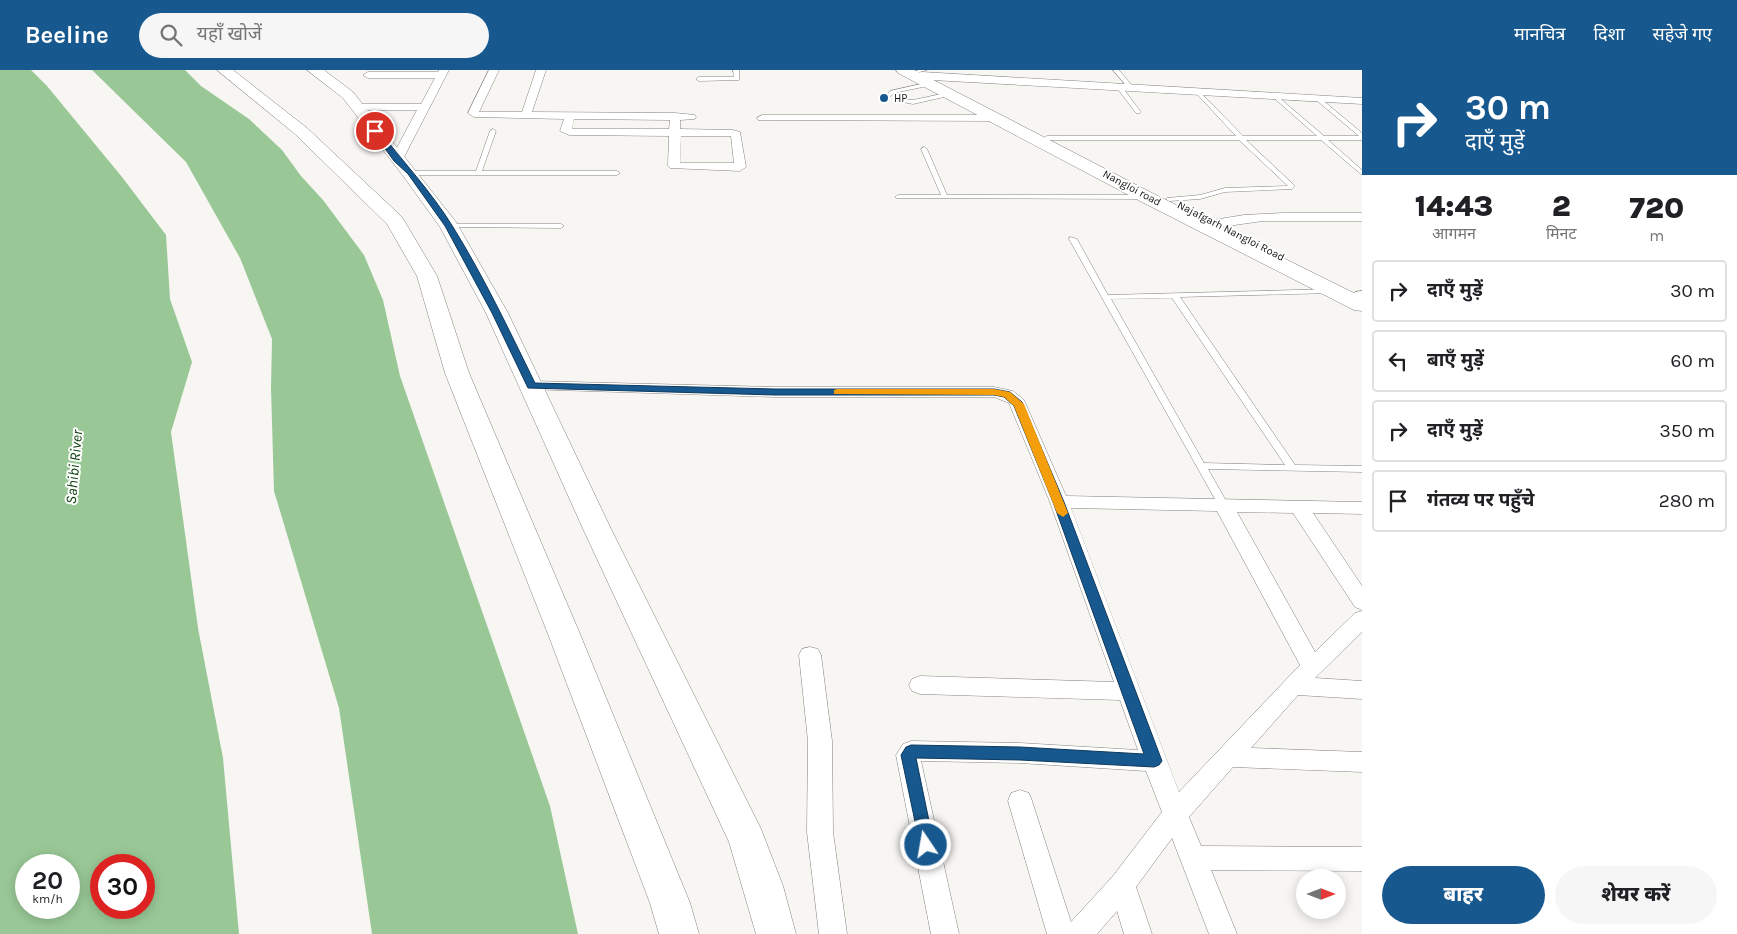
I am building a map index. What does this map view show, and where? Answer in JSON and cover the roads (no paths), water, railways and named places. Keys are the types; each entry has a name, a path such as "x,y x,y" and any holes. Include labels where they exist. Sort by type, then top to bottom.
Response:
{"street":[{"path":"224,70 301,131 394,221 427,276 457,373 564,634 670,903 679,934"},
{"path":"314,70 340,87 404,166 448,226 496,313 532,386 598,531 748,841 776,934"},
{"path":"494,70 473,113 478,115 691,117"},
{"path":"526,115 541,70"},
{"path":"368,75 443,73 425,107 404,166"},
{"path":"918,74 1132,89 1362,101"},
{"name":"Nangloi road","path":"918,74 951,94 1146,197 1211,224 1335,291 1361,298"},
{"name":"Najafgarh Nangloi Road","path":"918,74 1169,199 1211,224 1361,298"},
{"path":"357,107 425,107"},
{"path":"570,115 566,131 569,132 675,133 736,134 740,167 674,166 675,133 675,116"},
{"path":"762,118 996,118"},
{"path":"1211,224 1255,219 1362,217"},
{"path":"532,386 775,392 1001,393 1012,398 1019,404 1058,502 1154,761 1223,934"},
{"path":"1058,502 1362,508"},
{"path":"1224,506 1312,667"},
{"path":"1299,507 1362,602"},
{"path":"1079,934 1122,885 1175,814 1293,686 1362,619"},
{"path":"810,655 820,741 820,832 833,934"},
{"path":"920,685 1129,690"},
{"path":"1293,686 1362,690"},
{"path":"945,934 909,753 914,751 1020,754 1154,761"},
{"path":"1227,757 1362,762"},
{"path":"1020,801 1061,934"},
{"path":"1193,858 1362,860"},
{"path":"1122,885 1138,934"}],"lane":[{"path":"699,79 737,79 736,70"},
{"path":"1116,70 1132,89"},
{"path":"890,95 918,74"},
{"path":"1120,88 1138,112"},
{"path":"1169,199 1204,196 1224,190 1292,187 1241,138 1198,92"},
{"path":"900,101 914,102 951,94"},
{"path":"1276,97 1362,173"},
{"path":"1318,99 1362,137"},
{"path":"478,173 492,131"},
{"path":"1047,138 1362,137"},
{"path":"924,149 945,197"},
{"path":"404,166 478,173 617,173"},
{"path":"898,197 1146,197"},
{"path":"448,226 561,226"},
{"path":"1073,239 1108,297 1224,506"},
{"path":"1108,297 1335,291"},
{"path":"1174,295 1292,468"},
{"path":"1202,466 1362,469"}],"water":[{"name":"Sahibi River","path":"0,70 31,70 47,86 122,177 166,235 170,299 192,362 171,432 198,628 223,758 239,934 0,934"},
{"path":"92,70 185,70 201,86 249,119 282,150 301,176 323,200 364,255 383,300 400,376 550,806 578,934 372,934 339,708 274,491 271,388 272,339 240,258 186,162"}],"place":[{"name":"HP","path":"884,98"}]}
